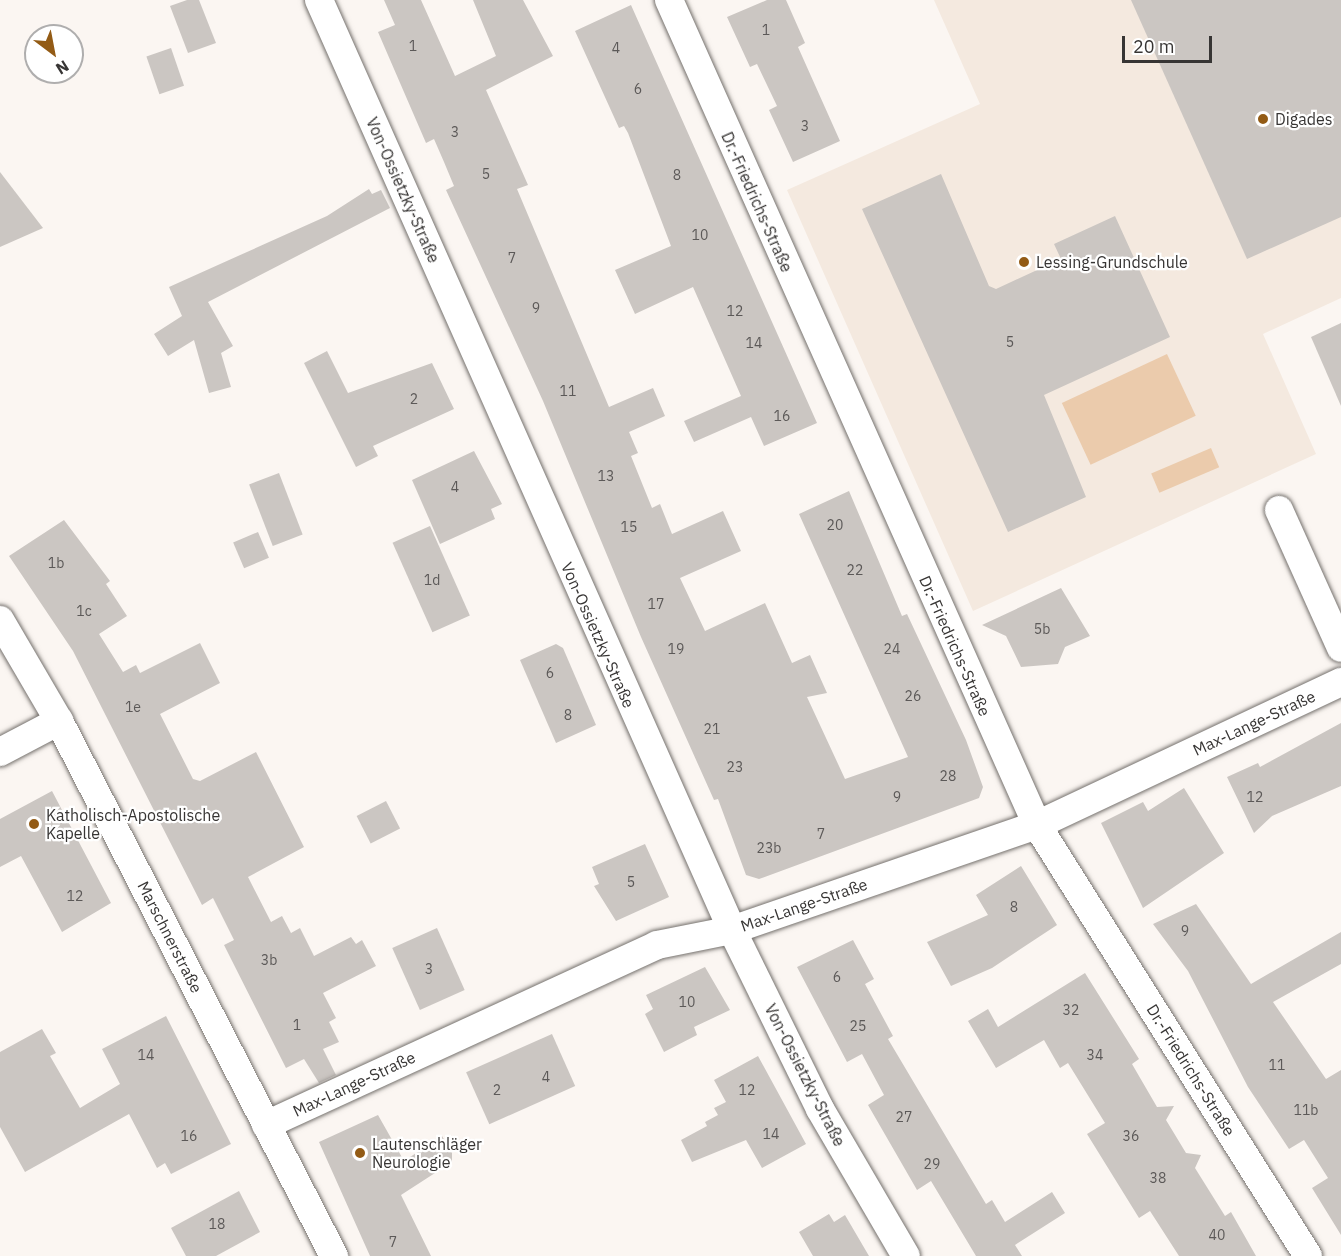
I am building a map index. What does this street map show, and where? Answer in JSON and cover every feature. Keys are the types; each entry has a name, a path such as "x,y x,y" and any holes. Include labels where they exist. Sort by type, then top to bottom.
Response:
{"street":[{"name":"Von-Ossietzky-Straße","path":"319,0 732,930 820,1109 906,1256"},
{"name":"Dr.-Friedrichs-Straße","path":"669,0 1037,825 1308,1256"},
{"path":"1279,510 1341,648"},
{"name":"Marschnerstraße","path":"0,620 59,721 334,1256"},
{"name":"Max-Lange-Straße","path":"266,1125 657,945 732,930 1037,825 1341,682"},
{"path":"0,752 59,721"}],"shaded area":[{"name":"Lessing-Grundschule","path":"934,0 1341,0 1341,298 1263,334 1316,454 973,611 787,190 980,104"},
{"path":"1167,354 1196,416 1091,465 1062,403"},
{"path":"1211,448 1219,467 1159,493 1151,473"}],"building":[{"path":"187,0 199,0 216,43 188,53 170,6"},
{"path":"384,0 421,0 455,76 496,56 473,0 523,0 553,56 486,90 528,185 517,189 609,407 653,388 665,416 629,432 638,453 631,456 652,508 660,504 672,534 723,511 741,551 680,578 705,631 765,603 792,663 810,655 827,693 807,697 845,779 908,757 799,514 849,491 902,616 907,614 966,740 983,787 979,798 759,879 746,875 718,799 714,800 641,637 543,401 446,190 454,186 434,139 426,143 378,32 395,25"},
{"path":"767,0 786,0 805,43 798,47 840,141 793,162 769,110 777,106 757,64 750,67 727,17"},
{"name":"Digades","path":"1131,0 1341,0 1341,217 1247,259"},
{"path":"631,5 817,423 764,446 751,417 694,442 684,421 741,396 693,287 635,314 615,270 671,246 628,133 624,126 619,128 575,31"},
{"path":"171,48 184,86 159,94 146,56"},
{"path":"0,172 43,228 0,247"},
{"path":"941,174 989,286 996,289 1061,259 1054,244 1115,216 1170,337 1044,395 1086,497 1008,532 862,209"},
{"path":"369,189 372,194 381,190 390,208 208,302 233,346 221,353 231,387 209,393 194,340 168,356 154,334 182,316 169,287 327,216"},
{"path":"1341,323 1341,406 1311,337"},
{"path":"327,351 348,393 432,363 454,409 373,446 378,456 356,467 304,363"},
{"path":"474,451 502,504 491,509 495,519 440,544 412,480"},
{"path":"279,473 303,535 273,546 249,484"},
{"path":"64,520 110,581 106,584 127,616 99,634 123,672 136,665 140,673 200,643 220,683 160,714 193,779 200,781 256,752 304,847 248,877 271,922 282,916 291,933 300,928 314,956 351,937 356,944 362,940 376,966 323,993 336,1018 329,1022 339,1042 323,1049 336,1075 319,1083 304,1059 286,1068 224,945 234,940 213,898 202,905 73,651 9,556"},
{"path":"430,526 470,616 432,632 393,543"},
{"path":"258,532 269,558 244,568 233,543"},
{"path":"1061,588 1090,636 1065,647 1058,664 1021,667 1006,636 982,625"},
{"path":"556,644 563,648 596,725 556,743 520,660"},
{"path":"1341,723 1341,786 1272,816 1254,833 1227,777 1258,763 1260,767"},
{"path":"1184,788 1224,853 1143,908 1101,823 1143,802 1148,811"},
{"path":"52,791 111,903 62,932 21,856 0,867 0,819"},
{"path":"386,801 400,829 371,844 357,816"},
{"path":"645,844 669,897 616,921 594,886 599,884 592,867"},
{"path":"1021,866 1057,925 992,968 951,986 927,942 988,915 976,895"},
{"path":"1196,904 1251,984 1341,932 1341,964 1273,1002 1326,1079 1341,1070 1341,1235 1312,1188 1328,1178 1304,1140 1289,1149 1248,1087 1188,971 1153,924"},
{"path":"437,928 465,990 420,1010 392,948"},
{"path":"853,940 874,979 865,984 893,1036 888,1039 986,1204 992,1200 1005,1222 1052,1192 1065,1213 1015,1245 1022,1256 976,1256 931,1181 917,1190 868,1105 884,1095 862,1054 847,1062 797,967"},
{"path":"705,967 730,1010 694,1027 697,1035 664,1052 645,1014 653,1009 646,995"},
{"path":"1085,973 1139,1059 1132,1064 1157,1107 1174,1106 1166,1120 1186,1153 1201,1155 1195,1168 1225,1216 1231,1212 1256,1256 1179,1256 1150,1211 1139,1218 1087,1134 1105,1123 1068,1063 1060,1068 1044,1040 996,1068 968,1021 988,1009 998,1027"},
{"path":"166,1016 231,1144 171,1174 165,1163 157,1168 129,1114 25,1172 0,1127 0,1052 42,1029 56,1053 50,1056 80,1108 120,1084 102,1049"},
{"path":"552,1034 575,1086 489,1124 466,1072"},
{"path":"758,1056 806,1144 762,1168 746,1140 692,1162 681,1140 707,1126 705,1122 718,1115 714,1108 726,1102 714,1080"},
{"path":"378,1115 404,1161 442,1136 452,1153 452,1162 401,1195 431,1256 370,1256 319,1142"},
{"path":"239,1191 260,1232 216,1256 186,1256 171,1228"},
{"path":"829,1214 834,1222 845,1215 869,1256 813,1256 799,1232"}],"place":[{"name":"Digades","path":"1263,119"},
{"name":"Lessing-Grundschule","path":"1024,262"},
{"name":"Katholisch-Apostolische Kapelle","path":"34,824"},
{"name":"Lautenschläger Neurologie","path":"360,1153"}]}
